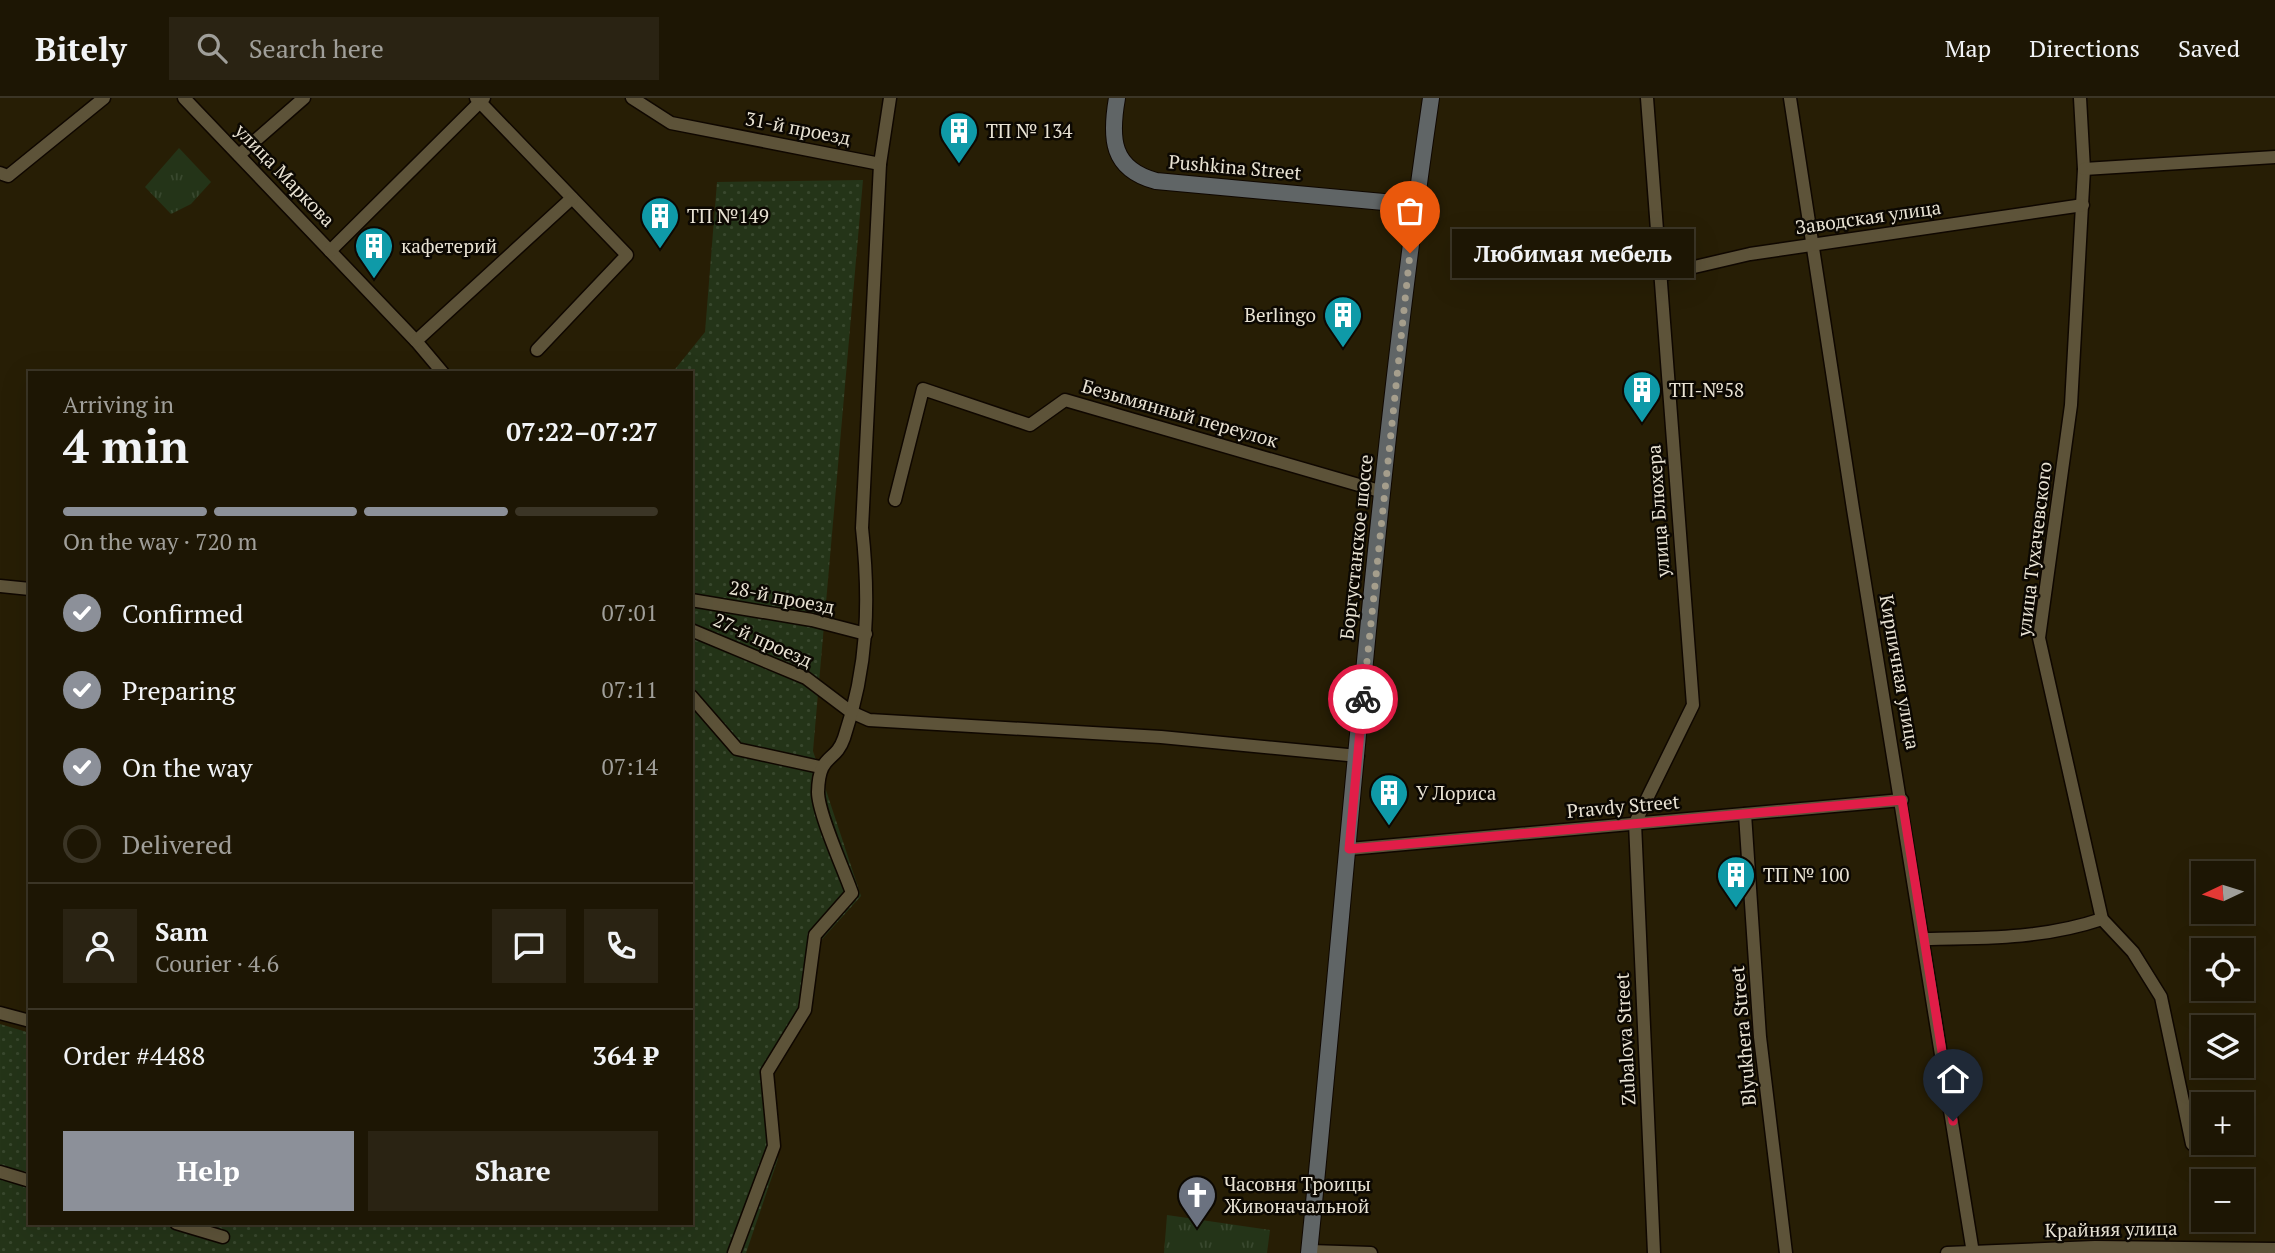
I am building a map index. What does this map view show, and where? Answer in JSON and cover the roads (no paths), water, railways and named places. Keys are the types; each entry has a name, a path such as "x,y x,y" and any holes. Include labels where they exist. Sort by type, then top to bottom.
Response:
{"street":[{"path":"4,175 104,98"},
{"name":"улица Маркова","path":"184,98 416,341 441,371"},
{"path":"239,155 304,98"},
{"name":"31-й проезд","path":"632,98 671,123 880,163"},
{"path":"734,1253 774,1146 767,1072 805,1010 815,935 852,893 818,797 820,767 843,741 865,663 867,573 862,528 880,163 890,98"},
{"name":"Pushkina Street","path":"1116,98 1113,138 1116,152 1138,176 1156,181 1416,205"},
{"name":"Боргустанское шоссе","path":"1309,1252 1383,492 1431,98"},
{"name":"улица Блюхера","path":"1635,823 1693,705 1647,98"},
{"name":"Кирпичная улица","path":"1790,98 1853,509 1973,1252"},
{"name":"улица Тухачевского","path":"2080,98 2083,205 2071,405 2039,638 2102,919"},
{"path":"330,251 480,99 627,255 537,351"},
{"path":"2084,169 2275,157"},
{"path":"416,341 572,198"},
{"name":"Заводская улица","path":"1660,275 1750,254 2083,205"},
{"name":"Безымянный переулок","path":"895,500 923,389 1030,425 1065,400 1383,492"},
{"path":"0,586 28,589"},
{"name":"28-й проезд","path":"693,600 812,620 866,634"},
{"name":"27-й проезд","path":"693,631 806,678 851,712"},
{"path":"693,698 737,749 820,767"},
{"path":"851,712 869,720 1161,737 1357,756"},
{"name":"Pravdy Street","path":"1349,849 1902,800"},
{"name":"Blyukhera Street","path":"1745,814 1760,1037 1786,1253"},
{"name":"Zubalova Street","path":"1635,823 1654,1253"},
{"path":"1924,939 2023,937 2069,930 2102,919 2133,952 2161,997 2191,1139"},
{"path":"0,1013 28,1020"},
{"path":"0,1172 28,1180"},
{"path":"183,1225 223,1237"},
{"name":"Крайняя улица","path":"1947,1253 2275,1249"},
{"path":"1309,1252 1371,1253"}],"place":[{"name":"ТП № 134","path":"959,165"},
{"name":"ТП №149","path":"660,250"},
{"name":"Любимая мебель","path":"1410,253"},
{"name":"кафетерий","path":"374,280"},
{"name":"Berlingo","path":"1343,349"},
{"name":"ТП-№58","path":"1642,424"},
{"name":"У Лориса","path":"1389,827"},
{"name":"ТП № 100","path":"1736,909"},
{"name":"Часовня Троицы Живоначальной","path":"1197,1229"}]}
